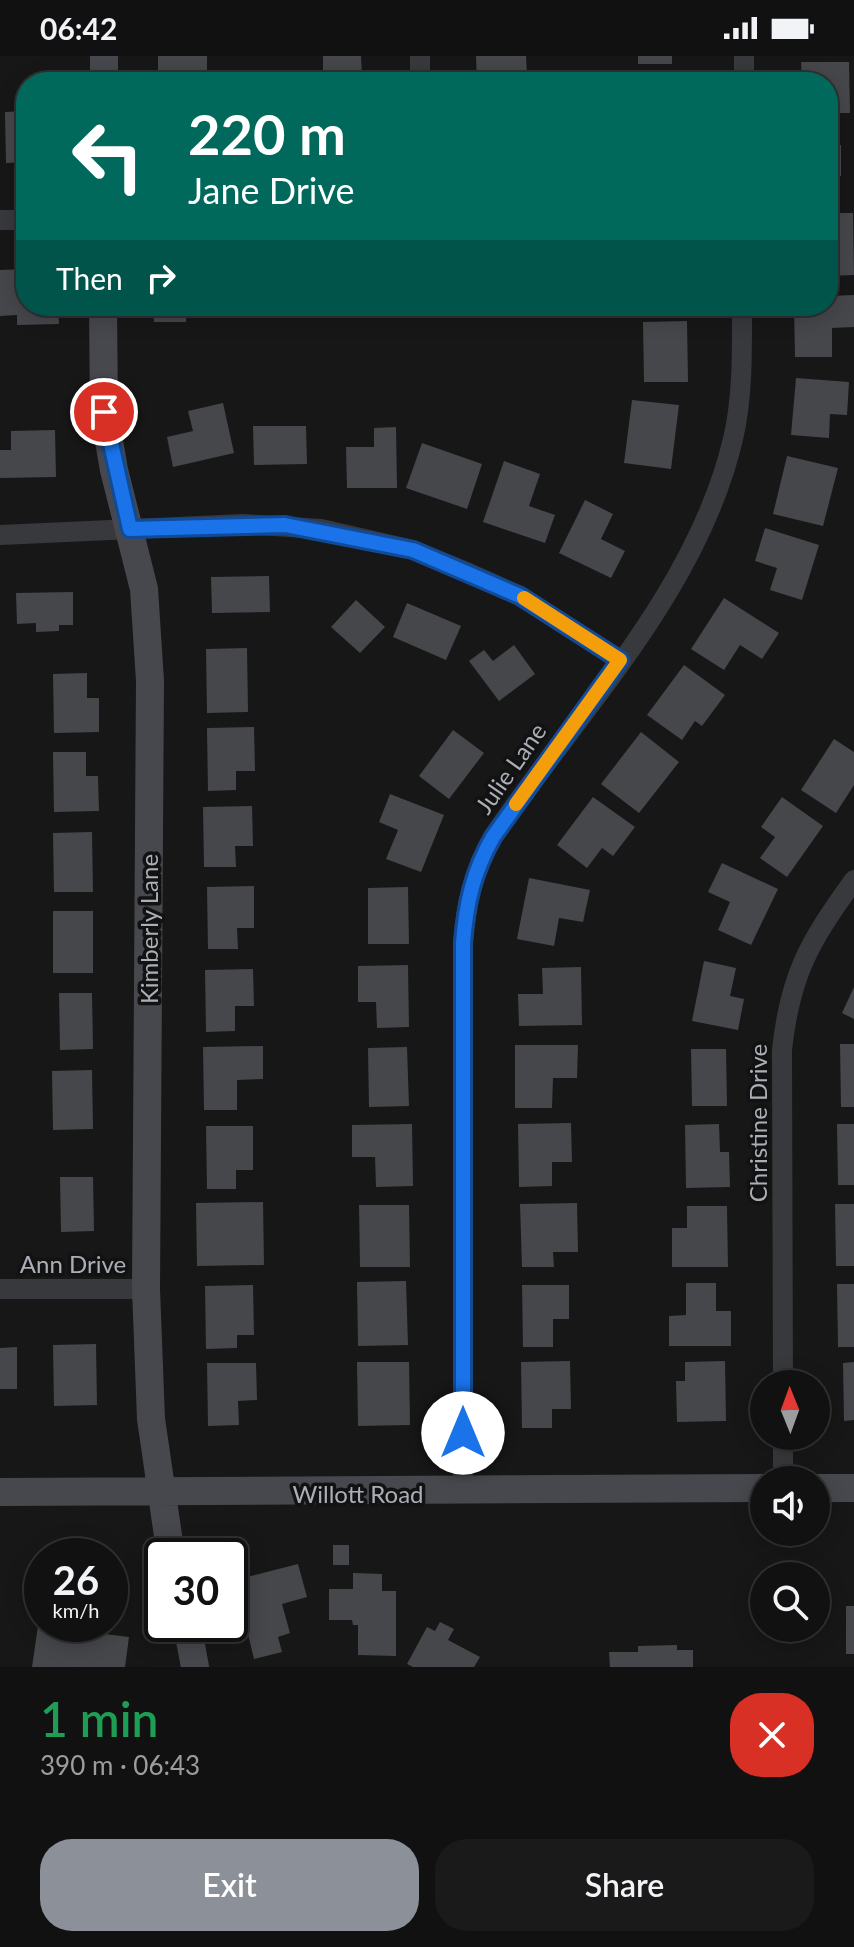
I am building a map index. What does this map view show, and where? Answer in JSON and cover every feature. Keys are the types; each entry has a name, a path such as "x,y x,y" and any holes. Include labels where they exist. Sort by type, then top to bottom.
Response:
{"street":[{"name":"Kimberly Lane","path":"103,316 104,412 144,589 150,681 146,1289 151,1419 168,1538"},
{"name":"Julie Lane","path":"463,1492 463,943 466,904 476,867 493,837 689,559 716,497 734,437 742,358 742,316"},
{"path":"0,535 285,525 413,550 520,596 620,660"},
{"name":"Christine Drive","path":"783,1370 782,1050 787,1003 813,942 854,880"},
{"name":"Ann Drive","path":"0,1289 146,1289"},
{"name":"Willott Road","path":"0,1492 750,1488"},
{"path":"830,1488 854,1488"},
{"path":"190,1642 195,1667"}],"building":[{"path":"158,56 207,56 207,71 158,72"},
{"path":"323,56 361,56 362,72 323,72"},
{"path":"476,56 526,56 527,72 477,72"},
{"path":"638,56 672,56 672,64 638,64"},
{"path":"801,62 849,62 850,113 838,113 838,72 802,72"},
{"path":"16,111 16,162 6,163 5,112"},
{"path":"838,145 841,145 841,176 838,176"},
{"path":"838,213 853,213 854,275 838,276"},
{"path":"16,269 16,315 0,316 0,270"},
{"path":"854,295 854,327 832,328 832,357 795,357 794,316 838,316 838,296"},
{"path":"17,316 59,316 59,324 17,325"},
{"path":"154,316 186,316 186,322 154,322"},
{"path":"687,321 688,382 644,382 643,322"},
{"path":"796,378 849,382 847,415 830,414 829,438 791,435"},
{"path":"632,400 679,405 671,469 624,463"},
{"path":"223,403 234,453 173,467 167,437 193,431 188,411"},
{"path":"253,426 306,426 307,464 254,465"},
{"path":"396,427 397,488 347,488 346,447 374,447 374,428"},
{"path":"55,430 56,477 0,478 0,450 11,450 11,431"},
{"path":"422,443 482,464 467,509 406,488"},
{"path":"787,456 838,468 823,526 773,514"},
{"path":"504,461 540,474 529,506 555,515 545,543 483,522"},
{"path":"585,500 613,514 601,539 625,551 611,578 559,553"},
{"path":"765,528 819,545 802,600 770,590 777,568 755,561"},
{"path":"269,576 270,612 212,613 211,577"},
{"path":"73,592 73,625 59,625 59,631 36,632 36,623 17,624 16,593"},
{"path":"724,598 779,633 762,659 740,645 724,670 691,649"},
{"path":"356,600 385,627 360,653 331,627"},
{"path":"407,603 461,626 446,660 393,637"},
{"path":"514,645 535,674 499,701 469,661 484,650 493,661"},
{"path":"247,648 248,712 207,713 206,649"},
{"path":"684,665 725,695 702,726 695,721 682,740 647,715"},
{"path":"87,673 87,698 99,698 99,732 54,733 53,674"},
{"path":"254,727 255,771 236,771 236,790 208,791 207,728"},
{"path":"453,730 484,753 449,799 419,776"},
{"path":"641,732 679,762 639,813 601,784"},
{"path":"834,739 854,752 854,785 836,813 801,790"},
{"path":"53,752 86,752 86,776 98,776 99,811 54,812"},
{"path":"390,794 444,815 421,872 386,859 398,830 379,822"},
{"path":"593,797 635,827 613,856 602,848 587,868 557,845"},
{"path":"782,797 823,826 787,877 760,858 775,837 761,827"},
{"path":"252,806 253,846 235,846 236,867 204,867 203,807"},
{"path":"92,832 93,892 54,892 53,833"},
{"path":"722,863 778,889 751,945 718,930 730,902 708,892"},
{"path":"529,878 590,890 583,922 559,918 554,946 517,939"},
{"path":"254,886 254,928 237,928 238,949 208,949 207,887"},
{"path":"408,887 409,944 368,944 368,888"},
{"path":"53,911 93,911 93,973 53,973"},
{"path":"704,961 736,968 730,996 744,999 738,1030 692,1021"},
{"path":"408,965 409,1027 377,1028 376,1002 358,1002 358,966"},
{"path":"581,967 582,1025 519,1026 518,994 543,994 542,968"},
{"path":"253,969 254,1006 235,1006 235,1031 206,1032 205,970"},
{"path":"854,987 854,1019 842,1013"},
{"path":"59,993 92,993 93,1049 60,1050"},
{"path":"840,1044 854,1044 854,1107 841,1107"},
{"path":"515,1045 578,1045 577,1078 553,1078 552,1108 515,1108"},
{"path":"263,1046 263,1079 237,1080 237,1110 204,1110 203,1047"},
{"path":"407,1047 409,1106 369,1107 368,1048"},
{"path":"691,1049 726,1049 727,1106 692,1106"},
{"path":"92,1070 93,1129 53,1130 52,1071"},
{"path":"571,1123 572,1162 552,1162 552,1186 519,1187 518,1124"},
{"path":"412,1124 413,1186 376,1187 375,1157 352,1157 352,1125"},
{"path":"719,1124 720,1152 729,1152 730,1187 686,1188 685,1125"},
{"path":"837,1124 854,1124 854,1185 838,1185"},
{"path":"206,1126 253,1126 253,1170 236,1170 236,1189 207,1189"},
{"path":"60,1177 93,1177 94,1231 61,1232"},
{"path":"263,1202 264,1265 197,1266 196,1203"},
{"path":"577,1203 578,1252 553,1252 554,1267 522,1267 520,1204"},
{"path":"835,1204 854,1204 854,1266 836,1266"},
{"path":"359,1205 409,1205 410,1267 360,1267"},
{"path":"687,1206 727,1206 728,1267 672,1267 672,1228 687,1228"},
{"path":"406,1281 408,1345 358,1346 357,1282"},
{"path":"686,1283 716,1283 716,1311 731,1311 731,1346 669,1346 669,1316 686,1315"},
{"path":"837,1284 854,1284 854,1347 838,1347"},
{"path":"253,1285 254,1335 237,1335 237,1348 206,1349 205,1286"},
{"path":"522,1285 569,1285 569,1319 553,1319 553,1347 523,1347"},
{"path":"96,1344 97,1405 54,1406 53,1345"},
{"path":"17,1347 17,1389 0,1389 0,1348"},
{"path":"570,1361 571,1409 552,1409 552,1428 522,1428 521,1362"},
{"path":"725,1361 726,1421 677,1422 676,1381 685,1381 685,1362"},
{"path":"357,1362 409,1362 410,1425 358,1426"},
{"path":"854,1362 854,1420 844,1421 843,1363"},
{"path":"207,1363 256,1363 257,1400 238,1401 239,1425 208,1426"},
{"path":"333,1545 349,1545 349,1565 333,1565"},
{"path":"298,1564 307,1597 282,1604 290,1633 278,1637 282,1652 254,1659 248,1634 248,1577"},
{"path":"353,1573 382,1574 382,1591 396,1591 396,1656 358,1655 358,1625 353,1625 352,1620 329,1620 329,1589 353,1589"},
{"path":"846,1606 854,1606 854,1654 846,1654"},
{"path":"440,1622 454,1629 448,1640 480,1657 474,1667 413,1667 407,1664 427,1627 435,1631"},
{"path":"129,1637 125,1667 32,1667 36,1642 128,1642"},
{"path":"677,1645 677,1650 693,1650 693,1667 610,1667 609,1652 638,1652 638,1646"}],"slow traffic":[{"path":"516,804 620,660 524,598"}],"route":[{"path":"104,412 114,470 130,529 285,525 321,529 413,550 520,596 620,660 493,837 476,867 466,904 463,943 463,1433"}]}
